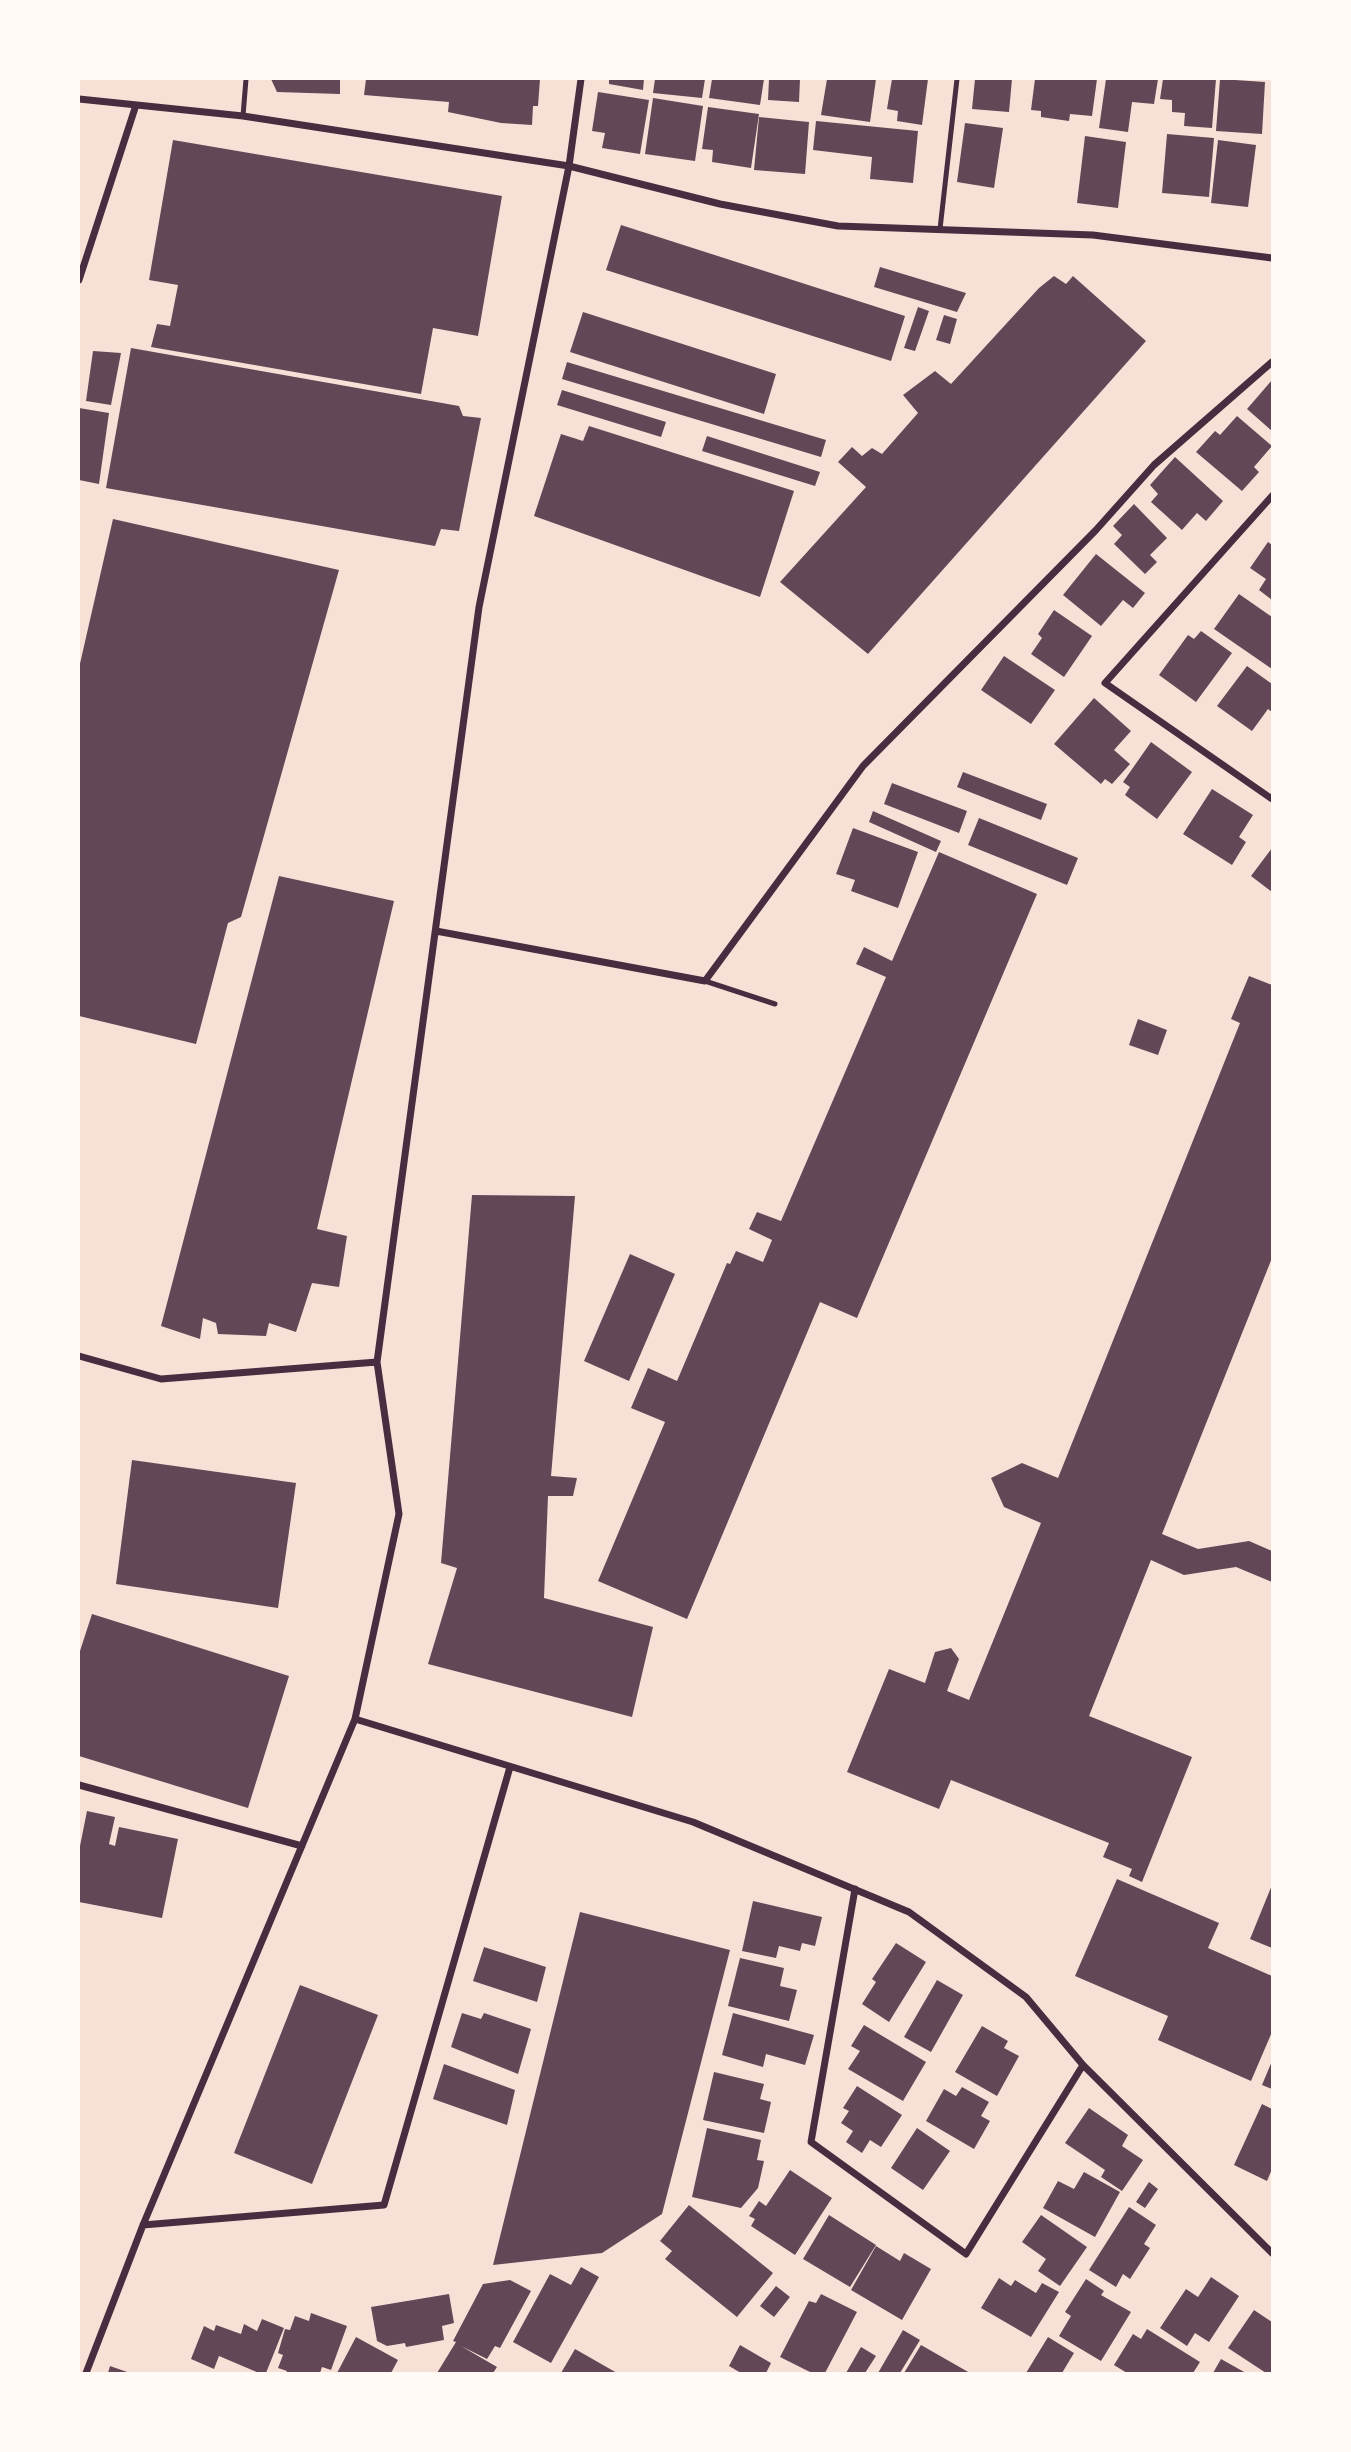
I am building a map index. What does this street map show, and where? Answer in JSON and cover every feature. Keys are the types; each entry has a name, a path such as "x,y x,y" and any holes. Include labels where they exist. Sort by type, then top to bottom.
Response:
{"street":[{"path":"86,2373 143,2225 355,1719 399,1514 377,1362 479,607 569,166 581,79"},
{"path":"79,99 243,116 569,166 720,204 838,226 1093,235 1272,258"},
{"path":"79,280 136,105"},
{"path":"436,931 705,981 863,766 1087,540 1154,465 1272,362"},
{"path":"1272,496 1105,683 1272,799"},
{"path":"79,1356 161,1379 377,1362"},
{"path":"355,1719 693,1822 909,1912 1026,1997 1083,2065 1272,2253"},
{"path":"143,2225 384,2205 510,1767"},
{"path":"79,1785 302,1846"},
{"path":"855,1889 811,2142 966,2254 1083,2065"}],"lane":[{"path":"243,116 246,79"},
{"path":"940,229 957,79"},
{"path":"705,981 775,1004"}],"building":[{"path":"271,79 340,79 340,94 277,92"},
{"path":"366,79 540,79 538,106 533,106 532,125 501,123 448,112 449,102 364,95"},
{"path":"609,79 644,79 643,90 609,84"},
{"path":"655,79 705,79 702,98 653,93"},
{"path":"712,79 764,79 760,105 709,98"},
{"path":"769,79 800,79 799,102 768,100"},
{"path":"827,79 876,79 870,122 821,115"},
{"path":"892,79 928,79 922,125 897,121 898,111 887,109"},
{"path":"975,79 1012,79 1009,112 972,109"},
{"path":"1035,79 1097,79 1092,116 1070,114 1069,121 1041,117 1041,111 1031,110"},
{"path":"1106,79 1158,79 1154,104 1132,102 1128,132 1099,128"},
{"path":"1163,79 1216,79 1212,128 1184,126 1185,113 1172,112 1172,100 1160,99"},
{"path":"1220,79 1265,82 1262,134 1216,131"},
{"path":"598,92 649,100 640,154 602,148 605,133 592,131"},
{"path":"653,98 703,106 695,161 645,154"},
{"path":"708,107 759,114 751,168 712,162 713,150 702,149"},
{"path":"759,117 809,122 805,174 754,170"},
{"path":"816,121 918,131 913,183 870,179 872,157 813,150"},
{"path":"965,123 1003,128 994,188 957,182"},
{"path":"1167,134 1214,138 1209,197 1162,193"},
{"path":"1085,136 1126,142 1118,208 1077,203"},
{"path":"173,140 502,196 478,336 433,328 421,394 151,347 157,324 170,326 178,285 149,280"},
{"path":"1218,140 1256,145 1248,207 1211,203"},
{"path":"621,225 905,316 891,361 606,270"},
{"path":"880,267 966,293 957,312 874,287"},
{"path":"1054,276 1066,284 1073,276 1146,341 868,654 780,582 866,487 838,462 852,447 862,456 872,448 882,454 918,413 903,395 935,371 951,384 1039,288"},
{"path":"918,307 929,311 915,351 904,348"},
{"path":"583,312 776,374 764,414 570,352"},
{"path":"944,315 957,319 950,344 936,340"},
{"path":"131,348 459,406 463,416 481,418 459,531 441,529 435,546 106,488"},
{"path":"93,351 121,353 111,405 86,401"},
{"path":"567,362 826,440 821,457 562,379"},
{"path":"1272,380 1272,431 1247,409"},
{"path":"562,390 666,422 661,437 557,405"},
{"path":"79,408 109,413 99,484 79,480"},
{"path":"1237,416 1272,446 1254,467 1259,472 1242,491 1196,452 1215,431 1220,435"},
{"path":"589,426 794,491 760,597 534,516 561,434 583,441"},
{"path":"707,436 820,472 815,486 702,451"},
{"path":"1175,457 1223,501 1206,521 1197,513 1182,530 1151,502 1158,494 1150,485"},
{"path":"1134,504 1167,538 1150,555 1157,562 1145,574 1114,544 1122,535 1113,526"},
{"path":"113,519 339,570 241,917 228,923 196,1044 79,1016 79,668"},
{"path":"1268,542 1272,545 1272,600 1259,590 1266,579 1250,568"},
{"path":"1096,554 1145,593 1133,608 1123,600 1101,626 1063,595"},
{"path":"1239,594 1272,617 1272,669 1214,629"},
{"path":"1054,610 1092,636 1064,677 1031,654 1042,638 1038,634"},
{"path":"1201,631 1232,653 1196,702 1159,675 1188,635 1194,639"},
{"path":"1004,656 1055,690 1031,724 981,690"},
{"path":"1247,666 1272,684 1272,712 1268,709 1252,731 1217,706"},
{"path":"1094,698 1131,731 1114,750 1130,764 1112,784 1105,779 1101,784 1054,744"},
{"path":"1151,742 1192,772 1157,819 1125,795 1130,787 1123,782"},
{"path":"963,772 1047,804 1041,820 957,787"},
{"path":"892,783 967,811 959,833 884,804"},
{"path":"1212,789 1253,815 1239,837 1246,842 1232,865 1183,834"},
{"path":"873,811 941,841 936,852 869,822"},
{"path":"979,818 1078,858 1067,885 968,845"},
{"path":"853,828 918,852 898,908 851,891 855,880 836,874"},
{"path":"1272,848 1272,892 1251,876"},
{"path":"939,852 1037,894 857,1318 820,1302 687,1619 598,1581 665,1422 631,1408 648,1368 677,1381 727,1263 730,1264 736,1251 763,1262 772,1240 749,1229 757,1212 781,1221 886,977 856,964 864,947 892,961"},
{"path":"279,876 394,901 317,1229 347,1236 339,1287 312,1283 296,1332 269,1323 266,1336 218,1334 216,1323 203,1318 200,1339 161,1326"},
{"path":"1249,976 1272,985 1272,1258 1162,1534 1198,1549 1249,1541 1272,1551 1272,1582 1236,1567 1184,1575 1151,1560 1089,1716 1192,1757 1142,1882 1129,1876 1132,1869 1103,1857 1109,1843 951,1780 939,1809 847,1772 889,1669 925,1683 935,1652 951,1648 959,1659 947,1691 969,1700 1041,1523 1004,1507 991,1478 1022,1463 1058,1478 1240,1023 1231,1019"},
{"path":"1138,1019 1167,1030 1158,1055 1129,1045"},
{"path":"472,1195 575,1196 551,1476 577,1478 573,1496 548,1496 544,1598 653,1627 632,1717 428,1664 457,1568 441,1563"},
{"path":"630,1254 675,1274 629,1381 584,1361"},
{"path":"132,1460 296,1483 278,1608 116,1584"},
{"path":"92,1614 289,1676 248,1808 79,1756 79,1654"},
{"path":"87,1811 115,1817 109,1844 115,1846 119,1827 178,1839 162,1918 79,1902 79,1851"},
{"path":"1117,1879 1219,1923 1208,1948 1272,1976 1272,2032 1251,2081 1158,2040 1168,2016 1075,1976"},
{"path":"1272,1885 1272,1948 1250,1939"},
{"path":"753,1901 822,1917 815,1946 802,1943 800,1951 779,1946 776,1958 742,1951"},
{"path":"580,1912 730,1950 662,2214 602,2253 493,2265"},
{"path":"896,1943 926,1962 889,2022 862,2004 876,1982 872,1979"},
{"path":"484,1947 546,1967 537,2002 473,1981"},
{"path":"740,1958 784,1968 780,1986 797,1990 789,2021 728,2006"},
{"path":"937,1980 963,1995 931,2052 904,2037"},
{"path":"300,1985 378,2015 312,2184 234,2153"},
{"path":"462,2013 481,2019 484,2013 531,2029 518,2074 451,2047"},
{"path":"733,2013 814,2035 805,2065 766,2054 763,2067 722,2055"},
{"path":"864,2025 926,2062 903,2101 848,2069 860,2051 851,2046"},
{"path":"982,2026 1008,2041 1004,2048 1019,2056 997,2096 955,2072"},
{"path":"1272,2061 1272,2089 1262,2085"},
{"path":"444,2064 515,2090 507,2125 433,2099"},
{"path":"714,2072 764,2084 760,2099 771,2102 764,2133 703,2120"},
{"path":"857,2086 902,2115 881,2147 870,2140 862,2153 846,2142 853,2131 841,2123 849,2111 843,2108"},
{"path":"962,2087 989,2102 981,2116 990,2121 974,2149 926,2121 944,2089 956,2096"},
{"path":"1262,2104 1272,2109 1272,2169 1267,2181 1234,2165"},
{"path":"1089,2108 1128,2135 1122,2146 1143,2160 1122,2191 1101,2177 1105,2170 1065,2143"},
{"path":"707,2128 761,2140 757,2160 764,2161 758,2188 741,2208 692,2197"},
{"path":"917,2128 950,2151 923,2190 891,2168"},
{"path":"790,2170 832,2198 795,2255 751,2226 755,2219 749,2216 759,2201 766,2206"},
{"path":"1084,2172 1120,2192 1095,2237 1043,2208 1058,2181 1074,2189"},
{"path":"1149,2182 1158,2189 1145,2208 1136,2202"},
{"path":"689,2205 773,2273 737,2317 665,2259 672,2251 660,2241"},
{"path":"1129,2207 1156,2225 1144,2244 1150,2248 1130,2279 1123,2274 1116,2287 1089,2270"},
{"path":"829,2215 876,2245 850,2287 803,2259"},
{"path":"1041,2215 1087,2247 1060,2286 1038,2271 1046,2259 1022,2242"},
{"path":"876,2246 900,2261 904,2253 931,2269 902,2320 851,2290"},
{"path":"581,2267 599,2277 551,2363 513,2342 550,2274 571,2285"},
{"path":"1211,2277 1239,2296 1209,2342 1195,2333 1187,2346 1160,2328 1186,2289 1198,2297"},
{"path":"999,2278 1011,2286 1015,2280 1036,2293 1042,2283 1059,2292 1031,2337 981,2308"},
{"path":"1086,2279 1104,2291 1101,2295 1131,2312 1101,2361 1059,2336 1071,2316 1065,2312"},
{"path":"510,2280 531,2291 500,2348 495,2346 487,2359 461,2346 497,2367 493,2373 437,2373 456,2342 453,2341 483,2284"},
{"path":"776,2286 790,2297 774,2317 760,2306"},
{"path":"449,2294 454,2323 442,2326 444,2340 406,2347 405,2343 387,2346 377,2341 371,2307"},
{"path":"821,2294 857,2312 825,2373 812,2373 780,2357 809,2301 816,2303"},
{"path":"1254,2310 1272,2322 1272,2373 1266,2373 1228,2348"},
{"path":"311,2313 347,2326 331,2370 322,2367 320,2373 286,2373 287,2371 278,2368 283,2355 278,2353 285,2329 290,2330 295,2316 309,2321"},
{"path":"262,2319 284,2328 266,2373 259,2373 219,2356 214,2369 191,2359 204,2326 214,2331 216,2325 241,2334 244,2324 257,2331"},
{"path":"1147,2329 1200,2362 1193,2373 1127,2373 1114,2365 1133,2334 1141,2339"},
{"path":"903,2330 920,2340 900,2373 878,2373"},
{"path":"356,2337 398,2360 391,2373 337,2373"},
{"path":"1048,2337 1074,2353 1062,2373 1026,2373"},
{"path":"740,2345 771,2363 766,2373 741,2373 729,2366"},
{"path":"921,2345 970,2373 904,2373"},
{"path":"861,2347 876,2356 865,2373 846,2373"},
{"path":"575,2349 617,2373 561,2373"},
{"path":"1221,2359 1246,2373 1213,2373"},
{"path":"110,2366 130,2373 108,2373"}]}
